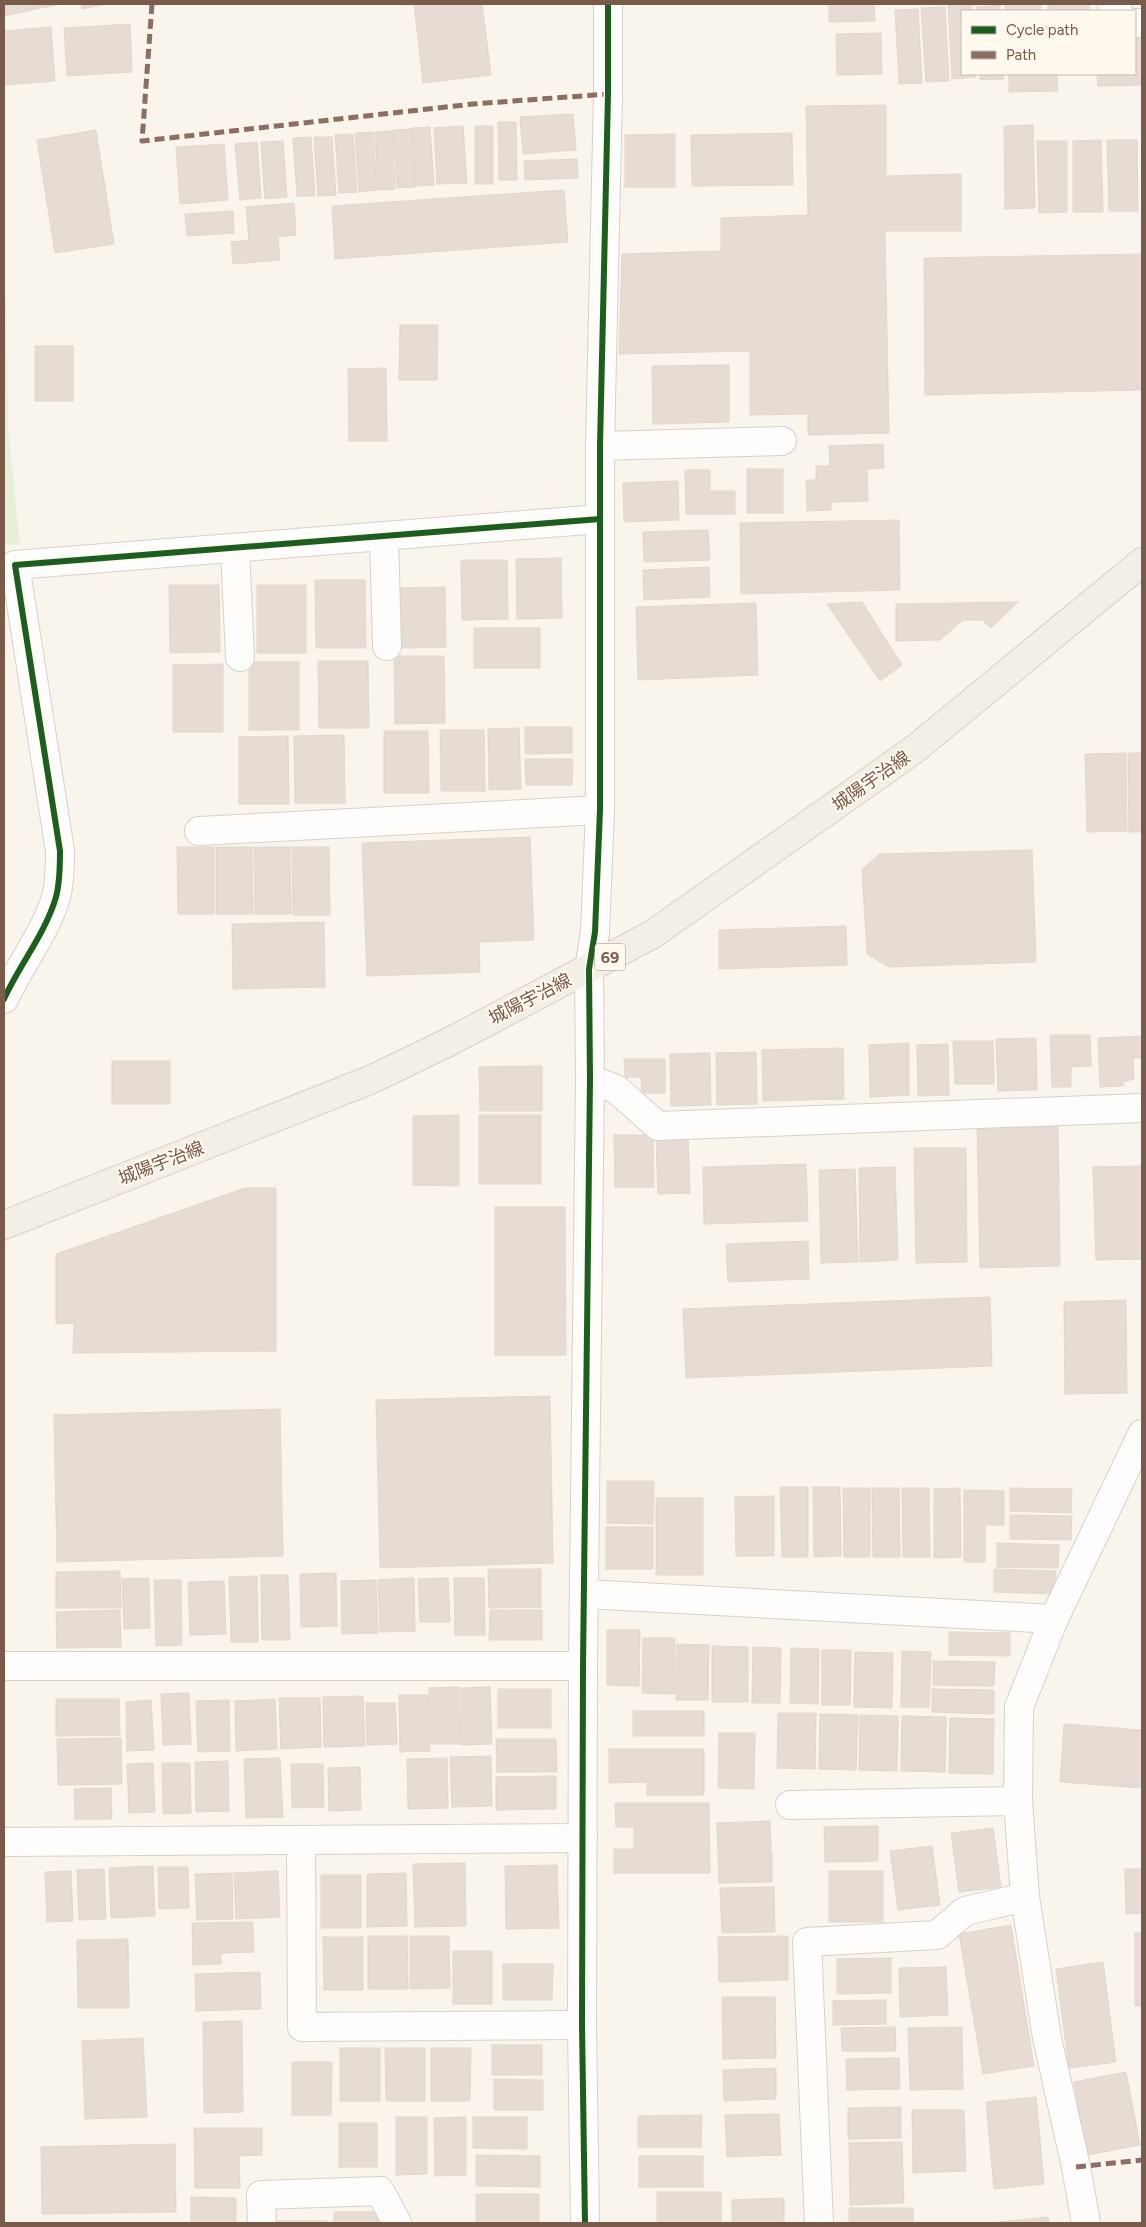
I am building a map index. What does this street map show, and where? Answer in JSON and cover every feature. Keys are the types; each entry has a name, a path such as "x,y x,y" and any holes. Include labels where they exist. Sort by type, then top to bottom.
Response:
{"main road":[{"name":"城陽宇治線","path":"4,1226 370,1080 447,1043 653,934 915,750 1142,562"}],"street":[{"path":"584,2223 582,2025 583,1666 590,1078 589,969 595,932 600,810 600,446 608,94 608,4"},
{"path":"600,446 782,440"},
{"path":"4,999 47,919 56,898 60,851 15,565 235,550 384,536 600,520"},
{"path":"384,536 387,646"},
{"path":"235,550 240,657"},
{"path":"199,831 600,810"},
{"path":"590,1078 616,1089 658,1126 1142,1108"},
{"path":"1086,2223 1047,2038 1025,1897 1018,1801 1019,1707 1054,1619 1142,1434"},
{"path":"585,1594 1054,1619"},
{"path":"4,1666 583,1666"},
{"path":"790,1805 1018,1801"},
{"path":"4,1842 584,1838"},
{"path":"301,1840 302,2027 582,2025"},
{"path":"819,2223 807,1942 937,1935 965,1911 1025,1897"},
{"path":"262,2223 261,2195 380,2191 397,2223"}],"green space":[{"path":"4,293 6,300 8,427 20,545 4,544"}],"building":[{"path":"4,4 60,4 4,16"},
{"path":"81,4 107,4 82,9"},
{"path":"414,4 482,4 491,75 423,83"},
{"path":"829,4 874,4 875,21 829,22"},
{"path":"948,4 972,4 972,10 961,10 961,75 975,75 976,77 952,79"},
{"path":"1005,4 1041,4 1041,10 1005,10"},
{"path":"1048,4 1089,4 1089,10 1048,10"},
{"path":"1000,5 1000,10 977,10 976,7"},
{"path":"945,7 949,81 926,82 921,8"},
{"path":"918,9 922,83 899,84 895,10"},
{"path":"130,24 132,72 67,76 64,28"},
{"path":"51,27 55,81 4,85 4,31"},
{"path":"881,33 882,74 837,75 836,34"},
{"path":"1136,38 1142,38 1142,85 1098,86 1097,75 1136,75"},
{"path":"980,75 1003,75 1004,79 980,80"},
{"path":"1009,75 1057,75 1058,91 1009,92"},
{"path":"886,105 886,176 961,174 961,231 885,231 889,433 808,435 808,414 750,415 750,351 619,354 622,254 721,251 721,218 808,215 806,106"},
{"path":"573,114 576,150 523,154 520,117"},
{"path":"498,122 516,122 517,180 499,180"},
{"path":"1033,125 1035,208 1005,209 1004,126"},
{"path":"463,126 467,183 437,184 434,128"},
{"path":"475,126 493,126 493,184 475,184"},
{"path":"430,127 434,185 416,186 412,128"},
{"path":"412,129 415,187 397,188 393,130"},
{"path":"96,130 114,244 55,253 37,140"},
{"path":"392,131 395,189 378,190 375,132"},
{"path":"373,132 377,190 359,192 355,133"},
{"path":"792,133 793,185 692,186 691,135"},
{"path":"353,134 357,192 339,193 335,135"},
{"path":"675,134 675,187 625,187 625,135"},
{"path":"311,137 315,196 297,196 293,138"},
{"path":"314,137 332,137 336,195 318,196"},
{"path":"1101,140 1103,212 1073,212 1073,141"},
{"path":"1107,140 1137,140 1138,211 1109,211"},
{"path":"283,141 287,197 265,199 261,142"},
{"path":"1037,141 1067,141 1067,212 1039,213"},
{"path":"257,142 261,198 240,200 235,144"},
{"path":"224,144 228,200 180,204 176,147"},
{"path":"577,159 578,178 525,180 524,161"},
{"path":"564,190 568,242 335,259 332,206"},
{"path":"294,203 296,235 278,237 280,260 233,264 231,242 249,240 246,207"},
{"path":"233,211 234,233 187,236 185,214"},
{"path":"1142,254 1142,390 925,395 924,258"},
{"path":"400,325 438,325 437,380 399,380"},
{"path":"35,346 73,346 73,401 35,401"},
{"path":"729,365 729,422 653,424 652,366"},
{"path":"386,368 387,441 349,441 348,369"},
{"path":"883,444 884,468 867,469 868,501 831,502 831,510 807,511 806,480 816,480 816,466 830,466 829,446"},
{"path":"747,469 783,469 783,513 747,513"},
{"path":"685,470 710,470 710,491 735,491 735,514 686,514"},
{"path":"678,481 679,520 624,522 623,483"},
{"path":"899,520 900,590 741,594 740,523"},
{"path":"708,530 710,560 644,562 643,532"},
{"path":"561,558 562,618 517,619 516,559"},
{"path":"461,560 507,560 508,619 462,620"},
{"path":"709,567 710,597 644,600 643,570"},
{"path":"315,580 365,580 366,648 316,648"},
{"path":"169,585 219,585 220,652 170,653"},
{"path":"257,585 306,585 306,653 257,653"},
{"path":"445,587 446,647 401,648 400,588"},
{"path":"862,602 902,665 880,681 827,604"},
{"path":"1018,602 991,628 982,620 963,620 940,640 896,641 896,604"},
{"path":"756,603 758,675 638,680 636,607"},
{"path":"474,628 540,628 540,668 474,668"},
{"path":"394,656 444,656 445,723 395,724"},
{"path":"318,661 368,661 369,728 319,728"},
{"path":"249,662 299,662 299,730 249,730"},
{"path":"223,664 223,732 173,732 173,665"},
{"path":"525,727 572,727 572,753 525,754"},
{"path":"519,728 521,789 489,790 488,729"},
{"path":"440,730 484,730 485,791 441,791"},
{"path":"384,731 428,731 429,793 384,793"},
{"path":"344,735 345,803 295,803 294,736"},
{"path":"288,736 289,804 239,804 239,737"},
{"path":"1126,753 1127,831 1087,832 1085,754"},
{"path":"1128,753 1142,753 1142,832 1129,832"},
{"path":"525,759 573,759 572,785 526,785"},
{"path":"530,837 534,940 479,942 480,972 367,976 362,843"},
{"path":"177,847 214,847 214,914 178,914"},
{"path":"216,847 252,847 253,914 216,914"},
{"path":"254,847 290,847 291,914 255,914"},
{"path":"292,847 329,847 330,915 293,915"},
{"path":"1032,850 1036,962 889,967 867,954 862,869 880,854"},
{"path":"324,922 325,987 233,989 232,924"},
{"path":"846,926 847,965 719,969 719,930"},
{"path":"1050,1035 1090,1035 1091,1066 1071,1067 1071,1087 1052,1087"},
{"path":"1142,1036 1142,1058 1133,1058 1134,1079 1123,1082 1123,1086 1100,1087 1098,1038"},
{"path":"1036,1038 1037,1090 998,1091 996,1039"},
{"path":"953,1041 993,1041 994,1084 955,1084"},
{"path":"909,1043 909,1095 870,1097 869,1045"},
{"path":"948,1044 949,1095 918,1096 917,1045"},
{"path":"843,1048 844,1099 763,1101 762,1050"},
{"path":"756,1052 757,1104 717,1105 716,1053"},
{"path":"710,1053 711,1105 671,1106 670,1054"},
{"path":"624,1059 665,1059 665,1093 642,1093 641,1077 625,1077"},
{"path":"112,1061 170,1061 170,1104 112,1104"},
{"path":"542,1066 542,1111 480,1111 479,1067"},
{"path":"459,1115 459,1186 413,1185 413,1116"},
{"path":"479,1115 541,1115 541,1184 479,1184"},
{"path":"1058,1123 1060,1266 980,1268 977,1125"},
{"path":"614,1135 653,1135 654,1187 615,1187"},
{"path":"688,1136 690,1193 658,1194 656,1137"},
{"path":"914,1148 966,1148 967,1262 916,1263"},
{"path":"806,1164 808,1221 704,1224 703,1167"},
{"path":"1142,1166 1142,1259 1096,1260 1093,1167"},
{"path":"895,1167 898,1260 860,1262 859,1168"},
{"path":"855,1169 858,1262 821,1263 819,1170"},
{"path":"245,1188 276,1188 276,1351 73,1353 74,1323 56,1324 56,1254"},
{"path":"495,1207 565,1207 566,1355 495,1355"},
{"path":"808,1241 809,1279 728,1282 726,1244"},
{"path":"990,1297 992,1366 686,1378 683,1309"},
{"path":"1126,1300 1127,1393 1065,1394 1064,1302"},
{"path":"550,1396 553,1563 380,1568 376,1400"},
{"path":"280,1409 283,1556 57,1562 54,1415"},
{"path":"607,1481 654,1481 653,1524 607,1523"},
{"path":"780,1487 808,1487 808,1557 782,1557"},
{"path":"813,1487 840,1487 841,1556 814,1557"},
{"path":"843,1488 870,1488 870,1557 844,1557"},
{"path":"872,1488 899,1488 900,1557 873,1557"},
{"path":"902,1488 929,1488 930,1557 903,1557"},
{"path":"960,1488 961,1557 934,1558 934,1489"},
{"path":"1010,1488 1072,1489 1071,1513 1010,1511"},
{"path":"964,1490 1004,1491 1004,1525 985,1525 985,1562 964,1562"},
{"path":"774,1496 774,1556 736,1556 735,1497"},
{"path":"656,1498 703,1498 703,1575 656,1575"},
{"path":"1010,1515 1072,1516 1071,1540 1010,1539"},
{"path":"606,1527 653,1527 653,1569 606,1569"},
{"path":"997,1543 1059,1545 1058,1568 997,1567"},
{"path":"488,1569 541,1569 541,1607 489,1608"},
{"path":"994,1569 1056,1571 1055,1594 994,1592"},
{"path":"120,1571 121,1608 56,1608 56,1572"},
{"path":"336,1573 337,1626 301,1627 300,1574"},
{"path":"261,1575 288,1575 290,1640 262,1640"},
{"path":"257,1576 258,1642 231,1642 229,1577"},
{"path":"149,1578 150,1628 124,1629 122,1579"},
{"path":"414,1578 415,1631 380,1632 378,1580"},
{"path":"448,1578 450,1622 420,1622 418,1579"},
{"path":"454,1578 484,1578 485,1635 455,1635"},
{"path":"154,1580 181,1580 182,1645 156,1646"},
{"path":"376,1580 378,1633 342,1634 341,1581"},
{"path":"224,1581 226,1634 190,1635 188,1582"},
{"path":"120,1610 121,1647 57,1648 56,1612"},
{"path":"490,1610 542,1610 542,1640 489,1640"},
{"path":"607,1630 640,1630 639,1686 607,1685"},
{"path":"949,1632 1010,1633 1010,1656 949,1655"},
{"path":"643,1638 675,1638 675,1694 642,1693"},
{"path":"677,1644 709,1645 708,1700 676,1700"},
{"path":"712,1646 748,1647 748,1702 712,1702"},
{"path":"753,1647 781,1648 780,1703 752,1703"},
{"path":"791,1648 819,1649 818,1704 790,1703"},
{"path":"822,1650 851,1650 850,1705 822,1705"},
{"path":"902,1651 931,1652 929,1707 901,1707"},
{"path":"855,1652 893,1653 892,1708 854,1707"},
{"path":"933,1661 995,1662 994,1686 933,1685"},
{"path":"459,1687 461,1744 431,1744 429,1688"},
{"path":"490,1687 492,1744 462,1745 461,1688"},
{"path":"498,1689 551,1689 551,1728 498,1728"},
{"path":"932,1689 994,1690 994,1714 932,1712"},
{"path":"189,1693 191,1744 163,1745 161,1694"},
{"path":"399,1695 428,1695 430,1751 400,1752"},
{"path":"363,1696 365,1746 324,1747 323,1697"},
{"path":"279,1698 320,1698 321,1747 281,1749"},
{"path":"56,1699 119,1699 120,1735 56,1736"},
{"path":"275,1699 277,1749 236,1751 235,1701"},
{"path":"151,1700 154,1750 127,1751 126,1702"},
{"path":"229,1700 230,1751 198,1752 196,1701"},
{"path":"366,1703 395,1703 397,1744 367,1745"},
{"path":"633,1711 704,1711 704,1736 633,1736"},
{"path":"778,1713 816,1713 815,1769 777,1768"},
{"path":"820,1714 858,1715 856,1770 819,1769"},
{"path":"860,1715 898,1716 897,1771 859,1770"},
{"path":"902,1716 946,1717 945,1772 901,1771"},
{"path":"950,1718 994,1719 993,1774 949,1773"},
{"path":"1064,1724 1142,1730 1142,1788 1060,1782"},
{"path":"719,1733 755,1733 754,1789 718,1788"},
{"path":"121,1738 122,1784 58,1785 57,1739"},
{"path":"496,1739 556,1739 557,1772 497,1772"},
{"path":"609,1749 704,1749 704,1795 647,1795 647,1782 609,1783"},
{"path":"491,1756 492,1806 452,1807 450,1757"},
{"path":"280,1758 283,1817 246,1818 244,1759"},
{"path":"447,1758 448,1808 408,1809 407,1759"},
{"path":"228,1761 229,1811 196,1812 195,1762"},
{"path":"153,1763 155,1812 129,1813 127,1764"},
{"path":"162,1763 190,1763 191,1813 163,1814"},
{"path":"291,1764 323,1764 324,1807 292,1808"},
{"path":"360,1767 361,1810 329,1811 328,1768"},
{"path":"556,1776 556,1809 496,1810 496,1777"},
{"path":"111,1788 112,1819 75,1819 74,1789"},
{"path":"615,1803 709,1803 710,1873 614,1873 614,1849 634,1849 634,1827 616,1827"},
{"path":"770,1821 771,1851 718,1853 717,1823"},
{"path":"878,1826 878,1861 825,1862 824,1827"},
{"path":"993,1828 1001,1887 959,1892 951,1833"},
{"path":"932,1846 940,1905 898,1910 890,1851"},
{"path":"772,1852 772,1882 719,1883 718,1854"},
{"path":"465,1863 466,1926 415,1927 413,1864"},
{"path":"557,1865 559,1928 506,1929 505,1866"},
{"path":"153,1866 155,1916 111,1918 109,1868"},
{"path":"158,1867 188,1867 189,1908 159,1909"},
{"path":"104,1869 106,1919 79,1920 77,1870"},
{"path":"1125,1869 1142,1869 1142,1913 1126,1914"},
{"path":"71,1871 73,1921 47,1922 45,1872"},
{"path":"278,1871 280,1917 236,1919 234,1873"},
{"path":"829,1871 883,1871 883,1922 829,1922"},
{"path":"232,1873 233,1919 197,1920 195,1874"},
{"path":"406,1873 407,1926 367,1927 367,1874"},
{"path":"321,1875 361,1875 361,1928 321,1928"},
{"path":"774,1887 775,1932 722,1933 720,1888"},
{"path":"253,1922 254,1952 221,1953 221,1964 193,1965 192,1923"},
{"path":"1011,1925 1034,2066 983,2074 959,1934"},
{"path":"1135,1933 1142,1933 1142,2006 1135,2006"},
{"path":"368,1936 407,1936 408,1989 368,1989"},
{"path":"410,1936 449,1936 450,1988 410,1989"},
{"path":"788,1936 788,1980 719,1982 718,1937"},
{"path":"323,1937 363,1937 363,1990 324,1990"},
{"path":"128,1939 129,2008 78,2008 77,1940"},
{"path":"453,1951 492,1951 492,2004 453,2004"},
{"path":"891,1958 891,1993 837,1994 837,1959"},
{"path":"1103,1962 1116,2062 1069,2068 1056,1969"},
{"path":"503,1964 553,1964 552,2000 503,2000"},
{"path":"946,1967 948,2015 900,2017 899,1968"},
{"path":"260,1972 261,2009 196,2011 195,1974"},
{"path":"722,1997 775,1997 776,2058 723,2059"},
{"path":"886,2000 886,2024 833,2025 833,2001"},
{"path":"242,2021 243,2112 204,2113 203,2022"},
{"path":"895,2027 896,2051 842,2051 841,2028"},
{"path":"962,2027 963,2089 910,2090 908,2028"},
{"path":"143,2038 147,2117 85,2119 82,2041"},
{"path":"492,2045 542,2045 542,2075 492,2075"},
{"path":"340,2048 380,2048 380,2101 340,2101"},
{"path":"385,2048 425,2048 425,2101 386,2101"},
{"path":"431,2048 471,2048 470,2101 431,2101"},
{"path":"899,2058 900,2089 847,2090 846,2059"},
{"path":"292,2062 332,2062 331,2115 292,2115"},
{"path":"776,2068 776,2099 724,2101 723,2070"},
{"path":"1126,2072 1140,2145 1087,2155 1074,2082"},
{"path":"494,2079 543,2080 543,2110 494,2110"},
{"path":"1036,2097 1044,2184 994,2189 986,2102"},
{"path":"901,2107 901,2138 848,2139 848,2108"},
{"path":"912,2110 964,2110 966,2171 913,2173"},
{"path":"779,2114 781,2155 727,2157 725,2115"},
{"path":"702,2115 701,2147 638,2147 638,2116"},
{"path":"396,2117 427,2117 427,2174 396,2175"},
{"path":"466,2117 466,2175 435,2176 434,2118"},
{"path":"473,2117 527,2117 527,2149 473,2148"},
{"path":"339,2123 377,2123 377,2167 339,2167"},
{"path":"194,2128 262,2128 262,2155 239,2156 240,2188 195,2188"},
{"path":"902,2142 904,2203 850,2205 849,2143"},
{"path":"175,2144 176,2212 42,2214 41,2147"},
{"path":"476,2155 540,2156 540,2187 476,2186"},
{"path":"639,2156 703,2156 703,2187 639,2187"},
{"path":"657,2192 721,2192 721,2223 657,2223"},
{"path":"476,2194 539,2194 539,2223 476,2223"},
{"path":"191,2197 236,2198 236,2223 191,2223"},
{"path":"784,2198 784,2223 732,2223 732,2200"},
{"path":"849,2208 913,2208 913,2223 849,2223"},
{"path":"334,2212 383,2212 383,2223 334,2223"},
{"path":"1048,2217 1049,2223 998,2223 998,2222"},
{"path":"277,2221 327,2221 327,2223 277,2223"}],"marked path":[{"path":"152,4 142,141 473,104 608,94"},
{"path":"1076,2167 1142,2160"}],"cycle path":[{"path":"585,2223 582,2025 583,1666 590,1079 589,969 595,932 600,810 600,446 608,94 608,4"},
{"path":"4,999 52,910 59,880 60,862 60,851 15,565 600,519"}]}
